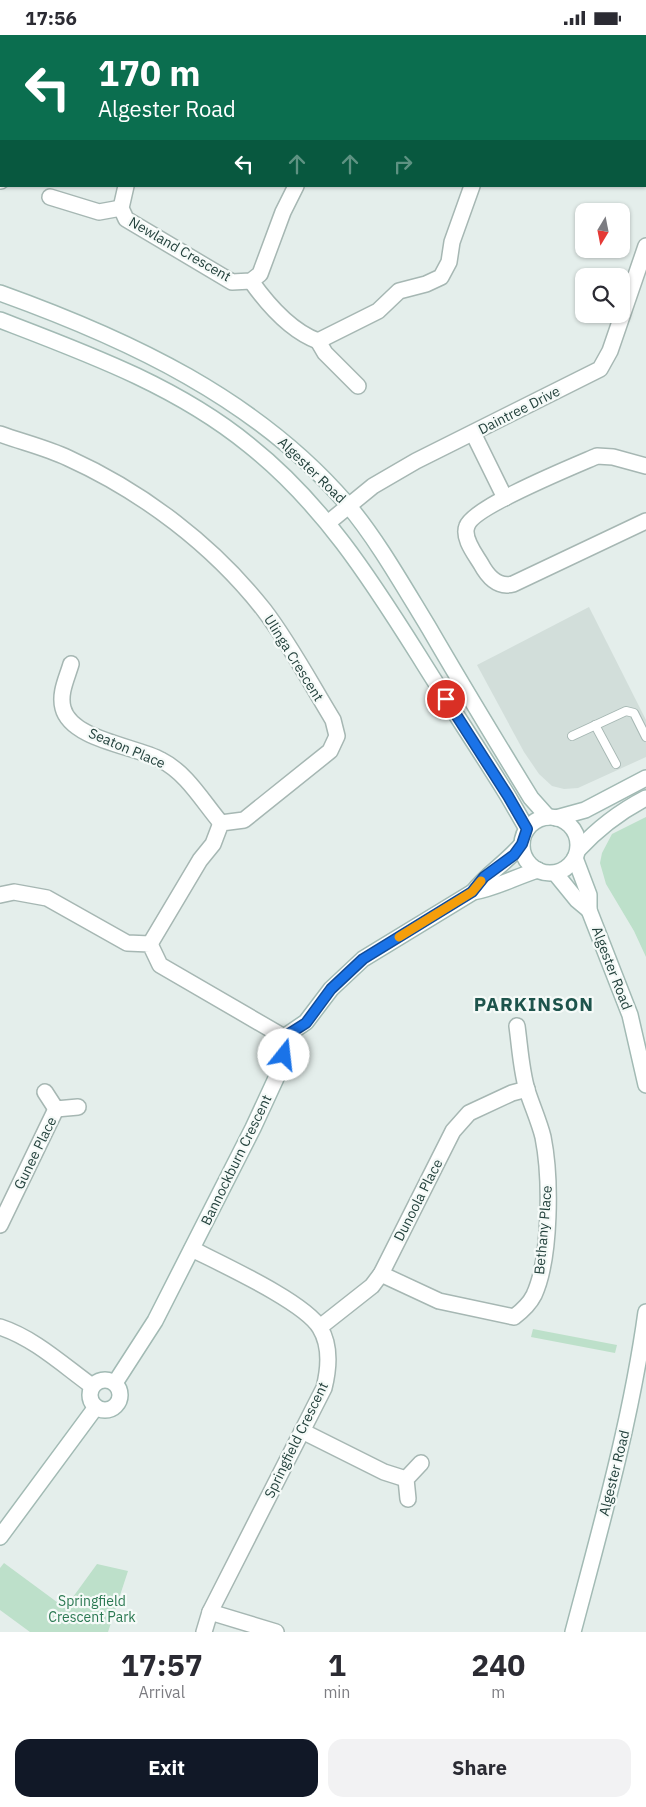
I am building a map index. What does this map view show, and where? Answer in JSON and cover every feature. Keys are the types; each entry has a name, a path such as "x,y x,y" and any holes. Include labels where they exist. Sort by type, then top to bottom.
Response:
{"street":[{"name":"Newland Crescent","path":"126,187 121,208 126,219 232,281 251,281 260,274 283,212 296,187"},
{"path":"318,341 378,311 399,291 426,284 441,277 449,262 452,242 472,187"},
{"path":"50,197 99,212 121,208"},
{"name":"Daintree Drive","path":"329,522 374,485 416,461 600,369 610,351 646,246"},
{"path":"251,281 262,297 303,335 318,341 325,353 358,385"},
{"name":"Algester Road","path":"0,293 42,308 124,344 198,380 259,422 301,457 349,506 401,582 531,798 552,817"},
{"name":"Algester Road","path":"0,320 115,367 201,411 266,459 303,493 329,522 385,602 527,829"},
{"path":"473,433 505,498"},
{"name":"Ulinga Crescent","path":"0,434 67,457 112,480 166,515 220,562 264,611 333,720 337,736 330,751 244,820 221,823"},
{"path":"646,466 613,457 597,456 505,498 471,518 466,527 466,536 485,571 496,582 504,586 513,584 646,521"},
{"name":"Seaton Place","path":"71,664 62,691 63,709 73,724 94,736 161,760 181,774 221,823"},
{"path":"150,943 160,965 284,1037 306,1023 331,989 363,959 472,892 484,877 514,855 522,844 527,829 532,823 585,810 646,778"},
{"path":"472,892 493,888 519,876 538,871 554,873 570,866 597,829 619,812 646,798"},
{"path":"552,817 570,826 575,833 577,854"},
{"path":"150,943 200,860 213,844 221,823"},
{"path":"522,844 526,859 538,871"},
{"name":"Algester Road","path":"577,854 589,895 589,910 630,1015 646,1085"},
{"name":"Algester Road","path":"554,873 577,900 589,910"},
{"path":"0,895 14,892 47,898 127,943 150,943"},
{"name":"Bethany Place","path":"381,1274 439,1301 514,1317 525,1309 534,1296 542,1271 548,1176 542,1137 521,1063 517,1026"},
{"name":"Bannockburn Crescent","path":"114,1383 155,1321 281,1069 284,1061 284,1037"},
{"name":"Dunoola Place","path":"320,1327 372,1286 381,1274 453,1131 470,1113 512,1093 527,1089"},
{"name":"Gunee Place","path":"45,1092 56,1109"},
{"name":"Gunee Place","path":"56,1109 78,1107"},
{"name":"Gunee Place","path":"0,1225 56,1109"},
{"path":"192,1249 300,1307 320,1327"},
{"name":"Algester Road","path":"573,1632 619,1457 637,1378 646,1312"},
{"path":"0,1327 15,1332 92,1386"},
{"name":"Springfield Crescent","path":"204,1632 210,1612 324,1388 329,1366 320,1327"},
{"path":"102,1380 114,1383 120,1391 116,1406 106,1410 96,1407 91,1400 92,1386 102,1380"},
{"path":"0,1537 96,1407"},
{"path":"302,1431 384,1472 406,1479"},
{"path":"408,1499 406,1479 421,1463"},
{"path":"210,1612 276,1632"}],"lane":[{"path":"572,736 626,711 630,711 634,713 646,737"},
{"path":"595,725 616,764"}],"shaded area":[{"path":"589,607 646,720 646,757 578,788 564,789 552,786 539,774 524,752 477,665"}],"green space":[{"path":"646,817 646,957 634,931 606,884 600,863 602,853 612,834"},
{"path":"533,1329 617,1345 615,1353 531,1337"},
{"name":"Springfield Crescent Park","path":"4,1563 65,1608 97,1564 128,1571 108,1632 30,1632 0,1610 0,1568"}],"slow traffic":[{"path":"399,937 472,892 481,881"}],"district":[{"name":"PARKINSON","path":"534,1004"}],"route":[{"path":"284,1055 282,1041 284,1037 306,1023 331,989 349,971 363,959 472,892 484,877 514,855 522,844 527,829 446,699"}]}
